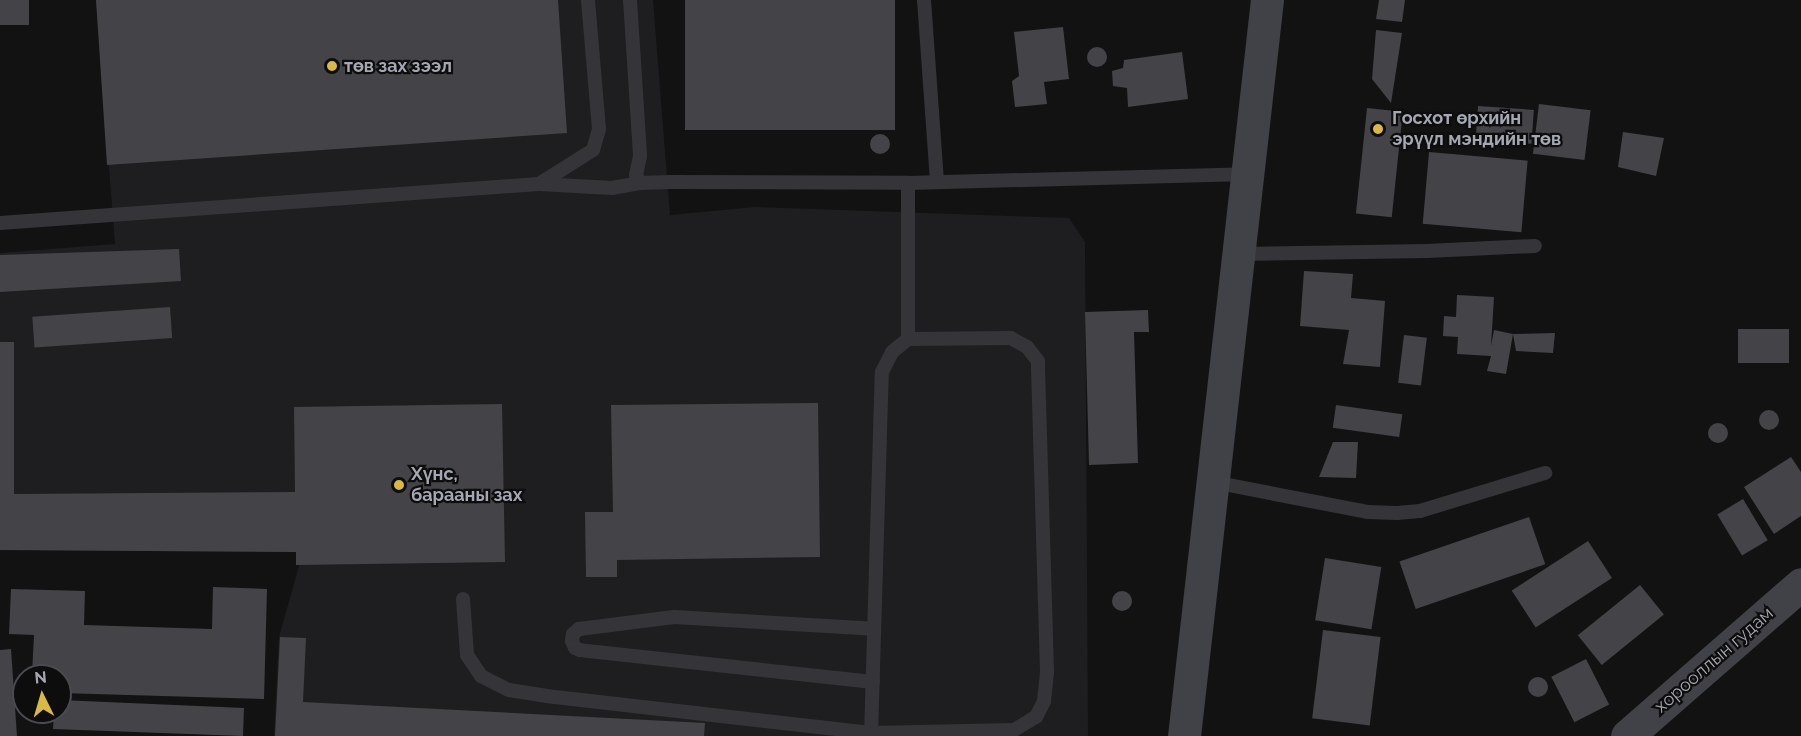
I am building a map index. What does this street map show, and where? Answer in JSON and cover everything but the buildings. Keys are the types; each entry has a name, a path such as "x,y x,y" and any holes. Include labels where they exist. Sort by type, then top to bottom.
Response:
{"street":[{"path":"1184,736 1267,0"},
{"name":"хорооллын гудам","path":"1627,736 1801,584"}],"lane":[{"path":"539,184 593,150 599,129 588,0"},
{"path":"630,0 640,156 636,175 640,183"},
{"path":"924,0 937,182"},
{"path":"0,223 539,184 612,188 640,183 908,183 1248,174"},
{"path":"908,183 908,339"},
{"path":"1239,254 1396,252 1535,246"},
{"path":"464,599 467,655 481,676 509,690 871,735 1014,730 1036,717 1044,701 1047,671 1038,361 1027,347 1011,338 908,339 892,352 882,372 871,735"},
{"path":"1214,482 1367,512 1397,513 1420,512 1545,473"},
{"path":"873,682 580,650 575,648 572,642 573,634 579,629 674,617 874,629"}],"shaded area":[{"path":"96,0 653,0 670,215 755,207 1069,218 1085,242 1088,736 274,736 279,637 303,552 0,550 0,253 115,244"}],"place":[{"name":"төв зах зээл","path":"332,66"},
{"name":"Госхот өрхийн эрүүл мэндийн төв","path":"1378,129"},
{"name":"Хүнс, барааны зах","path":"399,485"}]}
